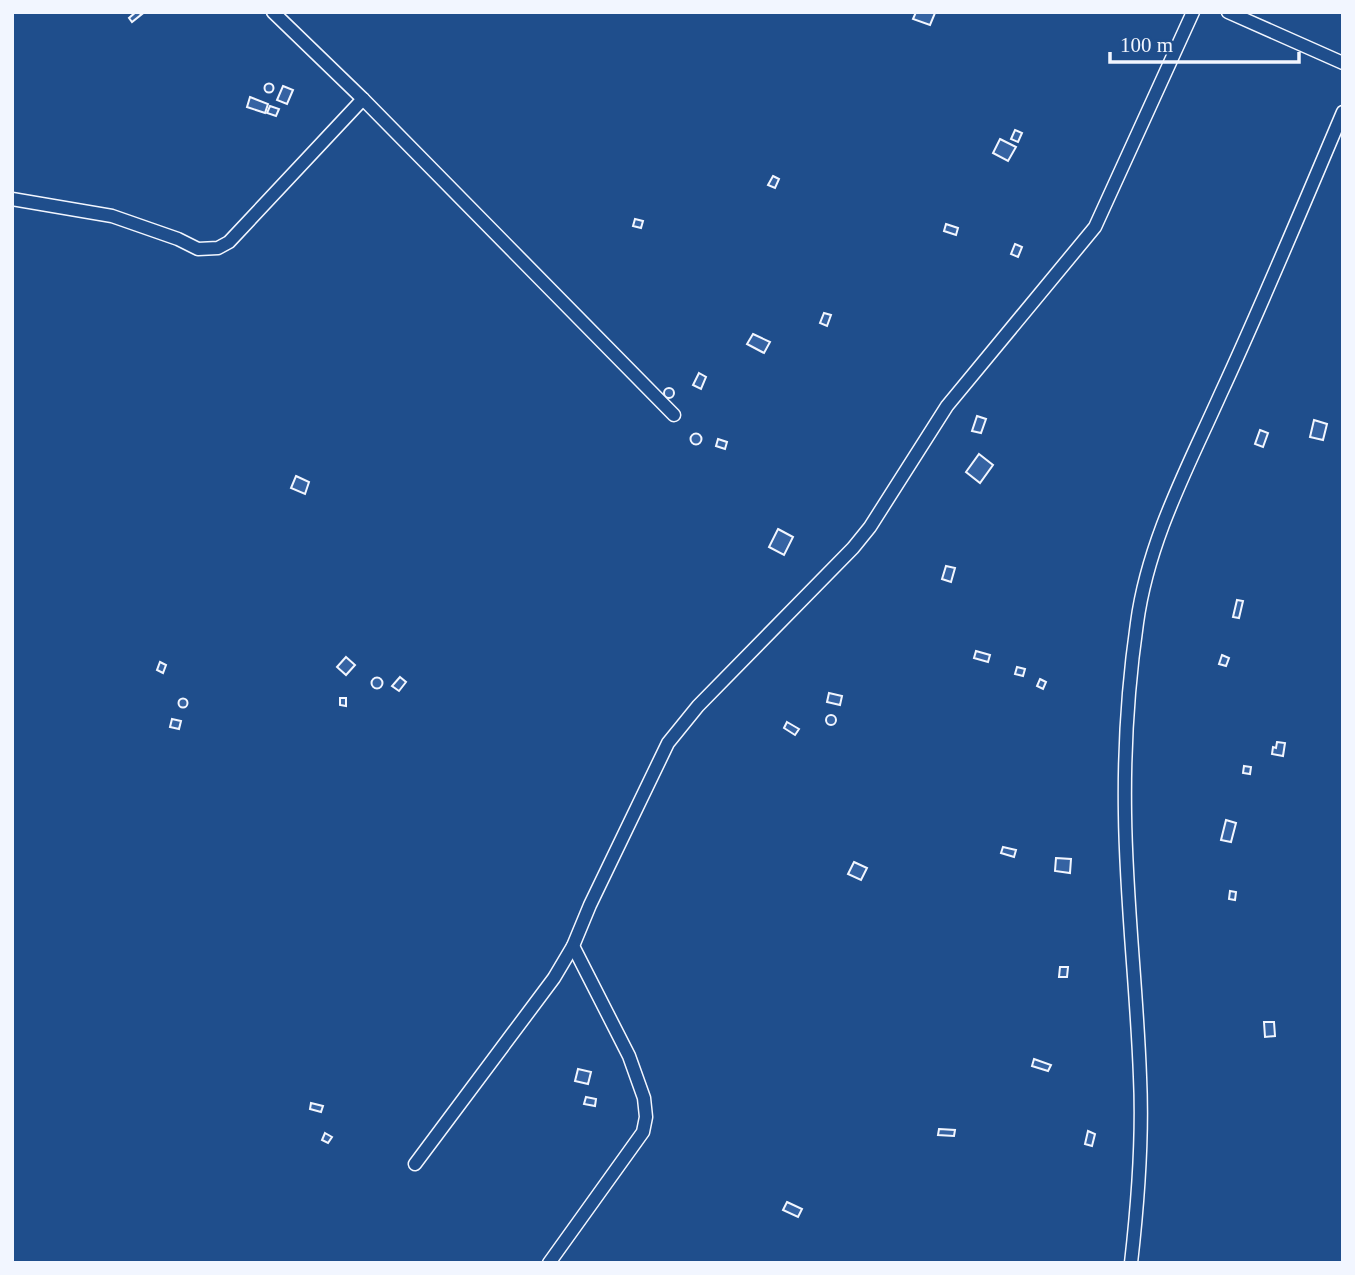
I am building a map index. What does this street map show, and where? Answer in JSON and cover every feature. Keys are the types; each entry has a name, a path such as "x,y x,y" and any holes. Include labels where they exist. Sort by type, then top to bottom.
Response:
{"street":[{"path":"273,12 363,99 674,415"},
{"path":"415,1164 554,978 573,946 668,743 698,706 853,548 870,527 952,399 1095,227 1193,12"},
{"path":"1228,12 1343,63"},
{"path":"12,199 112,216 178,239 198,249 218,247 229,242 363,99"},
{"path":"1131,1263 1141,1080 1125,815 1126,747 1137,622 1144,584 1175,492 1222,392 1343,112"},
{"path":"549,1263 643,1132 646,1117 644,1098 629,1056 573,946"}],"building":[{"path":"136,12 142,14 132,22 129,18"},
{"path":"916,12 934,12 930,25 913,19"},
{"path":"269,83 274,88 269,93 264,88"},
{"path":"283,86 293,90 287,104 277,100"},
{"path":"250,97 268,104 265,113 247,107"},
{"path":"270,106 279,109 276,116 267,113"},
{"path":"1015,130 1022,133 1018,142 1011,139"},
{"path":"1000,139 1016,147 1008,161 993,153"},
{"path":"773,176 779,179 775,188 768,185"},
{"path":"635,219 643,221 641,228 633,226"},
{"path":"946,224 958,228 956,235 944,231"},
{"path":"1015,244 1022,247 1018,257 1011,254"},
{"path":"824,313 831,315 827,326 820,323"},
{"path":"753,334 770,342 764,353 747,344"},
{"path":"699,373 706,377 701,389 693,385"},
{"path":"669,388 673,389 673,397 669,398 665,397 664,393 665,389"},
{"path":"977,416 986,419 981,433 972,431"},
{"path":"1314,420 1327,424 1323,440 1310,437"},
{"path":"1260,430 1268,433 1263,447 1255,444"},
{"path":"696,434 700,435 700,443 696,444 692,443 691,439 692,435"},
{"path":"718,439 727,442 725,449 716,446"},
{"path":"979,454 993,465 980,483 966,472"},
{"path":"296,476 309,482 305,494 291,488"},
{"path":"778,529 793,537 784,555 769,547"},
{"path":"946,566 955,568 951,582 942,579"},
{"path":"1237,600 1243,601 1239,618 1233,617"},
{"path":"976,651 990,655 988,662 974,658"},
{"path":"1222,655 1229,658 1226,666 1219,664"},
{"path":"346,657 355,665 346,675 337,667"},
{"path":"160,662 166,665 163,673 157,670"},
{"path":"1017,667 1025,669 1023,676 1015,674"},
{"path":"377,677 383,683 377,689 371,683"},
{"path":"400,677 406,682 399,691 392,686"},
{"path":"1040,679 1046,682 1043,689 1037,686"},
{"path":"829,693 842,696 840,705 827,702"},
{"path":"340,698 346,698 346,706 340,705"},
{"path":"183,699 187,703 183,707 179,703"},
{"path":"831,715 835,716 835,724 831,725 827,724 826,720 827,716"},
{"path":"172,719 181,721 179,729 170,727"},
{"path":"787,722 799,729 795,735 784,728"},
{"path":"1277,742 1285,743 1283,756 1272,754"},
{"path":"1244,766 1251,767 1250,774 1243,773"},
{"path":"1226,820 1236,823 1231,842 1221,840"},
{"path":"1003,847 1016,850 1014,857 1001,853"},
{"path":"1056,858 1071,859 1070,873 1055,871"},
{"path":"854,862 867,868 861,880 848,874"},
{"path":"1230,891 1236,892 1235,900 1229,899"},
{"path":"1060,967 1068,967 1067,977 1059,977"},
{"path":"1264,1022 1274,1022 1275,1036 1265,1037"},
{"path":"1034,1059 1051,1065 1048,1071 1032,1066"},
{"path":"578,1069 591,1072 588,1084 575,1081"},
{"path":"586,1097 596,1099 595,1106 584,1104"},
{"path":"311,1103 323,1106 321,1112 310,1109"},
{"path":"939,1129 955,1130 954,1136 938,1135"},
{"path":"1088,1131 1095,1134 1092,1146 1085,1144"},
{"path":"325,1133 332,1137 328,1143 322,1140"},
{"path":"787,1202 802,1209 798,1217 783,1210"}]}
